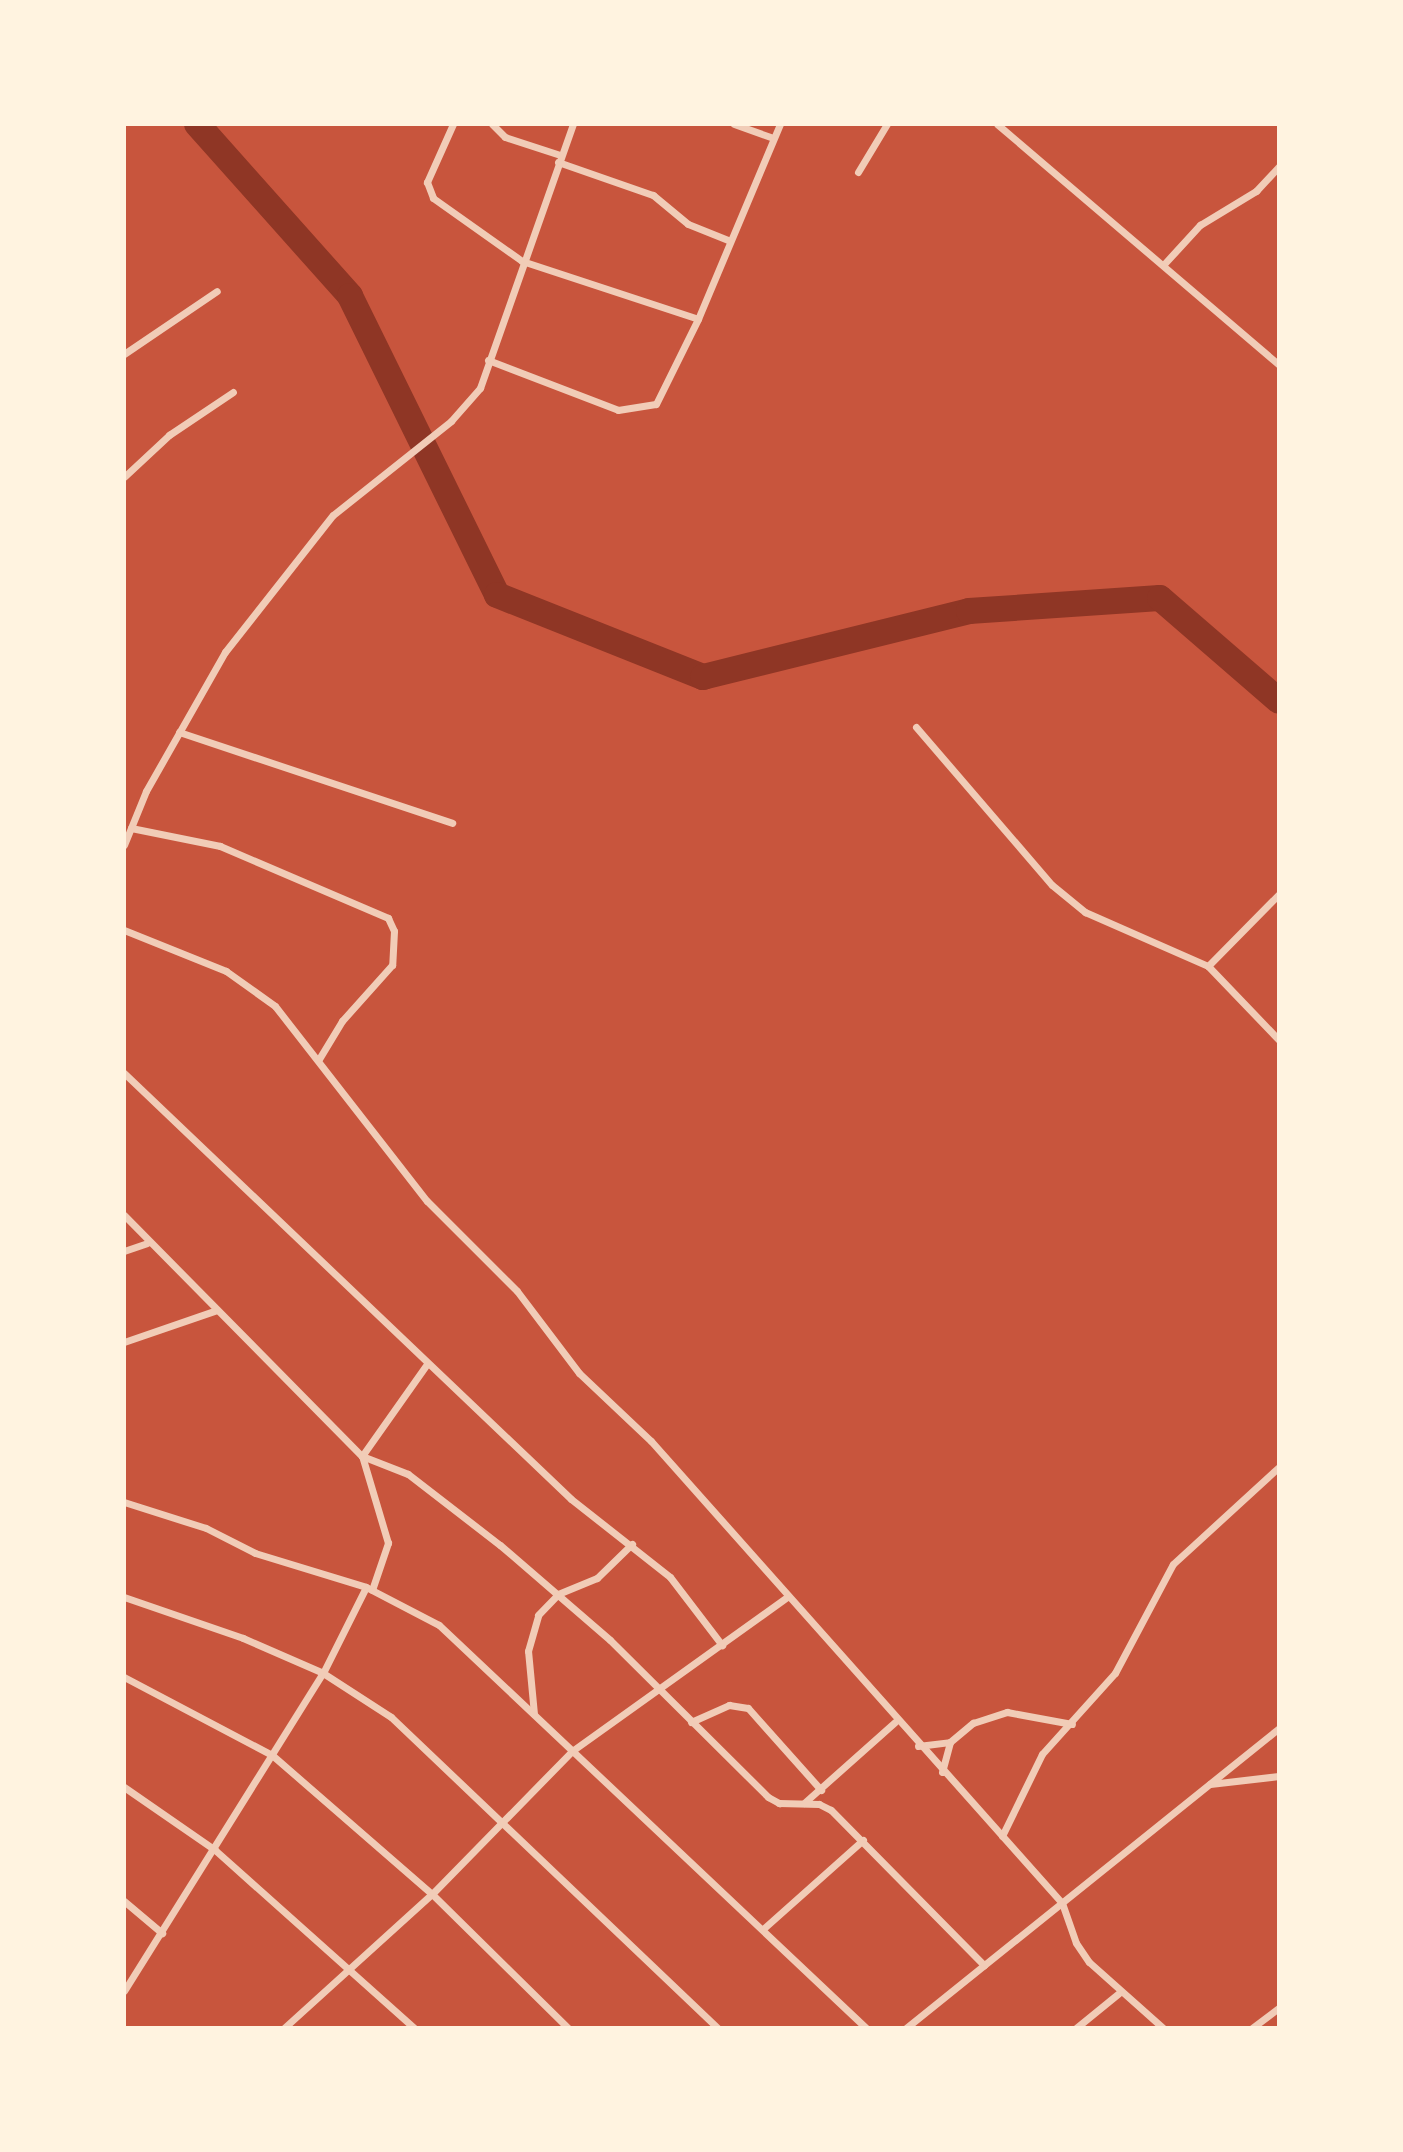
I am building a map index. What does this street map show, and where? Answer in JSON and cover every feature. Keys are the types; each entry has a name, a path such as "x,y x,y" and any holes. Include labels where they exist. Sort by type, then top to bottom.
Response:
{"street":[{"path":"453,124 430,168 429,191 522,261 698,319"},
{"path":"492,124 505,137 653,195 688,224 728,240"},
{"path":"124,845 179,732 225,652 333,515 469,404 488,360 573,124"},
{"path":"734,124 773,138"},
{"path":"488,360 618,410 647,407 663,396 780,124"},
{"path":"858,172 887,124"},
{"path":"997,124 1057,180 1165,263 1279,365"},
{"path":"1165,263 1200,225 1256,191 1279,166"},
{"path":"124,354 217,291"},
{"path":"124,477 169,435 233,392"},
{"path":"916,727 1072,903 1208,966 1279,1040"},
{"path":"179,732 452,823"},
{"path":"131,828 220,846 388,918 394,931 392,965 342,1021 319,1059"},
{"path":"1208,966 1279,894"},
{"path":"124,930 226,971 253,987 319,1059 427,1201 517,1291 579,1373 651,1441 895,1722 1062,1903 1076,1943 1119,1993 1163,2028"},
{"path":"124,1073 571,1499 632,1544 670,1577 722,1645"},
{"path":"124,1215 147,1243 362,1456 408,1474 558,1594 768,1797 779,1803 804,1803 831,1810 984,1965"},
{"path":"124,1251 147,1243"},
{"path":"124,1342 217,1310"},
{"path":"362,1456 427,1364"},
{"path":"124,1991 323,1673 369,1589 388,1543 362,1456"},
{"path":"1002,1836 1042,1754 1115,1673 1173,1564 1232,1505 1279,1467"},
{"path":"124,1502 206,1528 255,1553 369,1589 439,1625 866,2028"},
{"path":"534,1714 529,1635 538,1615 558,1594 597,1578 632,1544"},
{"path":"124,1597 243,1638 323,1673 391,1717 507,1822 718,2028"},
{"path":"284,2028 507,1822 572,1751 786,1598"},
{"path":"124,1677 272,1755 432,1894 568,2028"},
{"path":"691,1722 729,1705 748,1708 821,1790"},
{"path":"918,1746 950,1742 973,1723 1007,1712 1072,1724"},
{"path":"804,1803 895,1722"},
{"path":"906,2028 1279,1728"},
{"path":"942,1772 950,1742"},
{"path":"1209,1785 1279,1776"},
{"path":"124,1787 215,1850 352,1968 414,2028"},
{"path":"763,1929 863,1840"},
{"path":"124,1901 162,1933"},
{"path":"1076,2028 1119,1993"},
{"path":"1252,2028 1279,2008"}],"waterway":[{"path":"197,124 350,296 497,595 703,677 969,611 1160,598 1279,701"}]}
